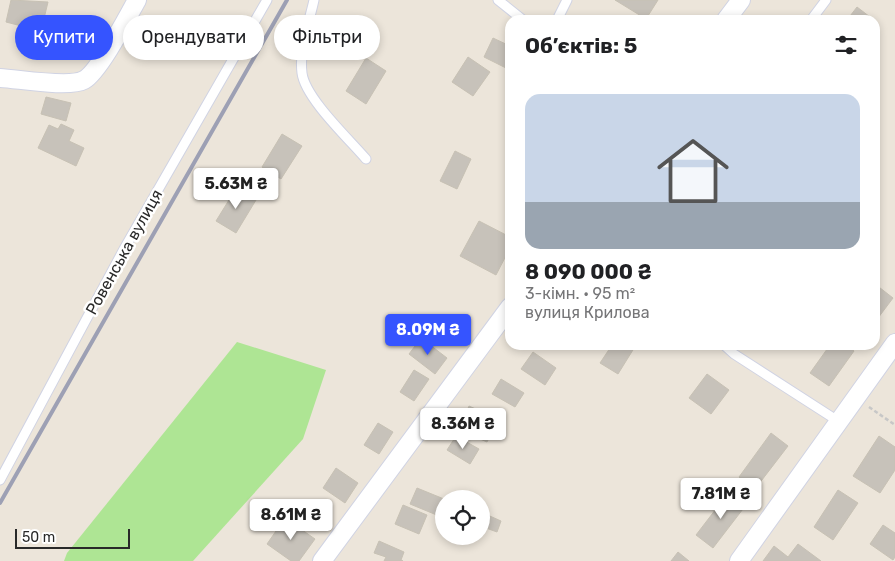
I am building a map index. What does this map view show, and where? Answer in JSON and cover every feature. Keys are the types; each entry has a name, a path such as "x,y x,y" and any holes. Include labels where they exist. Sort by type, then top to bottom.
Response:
{"street":[{"path":"0,78 63,83 84,80 101,62 137,0"},
{"path":"730,15 741,0"},
{"path":"322,561 505,314"},
{"path":"739,561 895,343"}],"lane":[{"name":"Ровенська вулиця","path":"0,480 124,249 267,0"},
{"path":"314,0 301,58 302,74 310,94 366,159"},
{"path":"498,0 517,15"},
{"path":"560,15 567,0"},
{"path":"815,15 826,0"},
{"path":"730,350 838,421"}],"path":[{"path":"855,398 895,425"}],"green space":[{"path":"237,342 326,370 303,439 193,561 64,561 67,553"}],"building":[{"path":"11,0 48,2 45,15 15,15 15,24 6,22"},
{"path":"615,0 658,0 649,15 639,15"},
{"path":"857,7 867,15 851,15"},
{"path":"493,38 505,44 505,68 484,57"},
{"path":"468,57 490,72 473,96 452,82"},
{"path":"365,60 369,60 386,71 366,104 346,91"},
{"path":"46,97 71,103 66,121 41,114"},
{"path":"61,124 74,130 69,141 84,148 76,166 38,148 49,125 58,129"},
{"path":"282,134 302,146 281,179 262,167"},
{"path":"455,151 471,159 457,189 440,181"},
{"path":"237,187 256,200 236,233 216,221"},
{"path":"479,221 505,234 505,258 496,275 460,256"},
{"path":"880,288 893,298 880,315"},
{"path":"421,338 447,358 435,374 409,354"},
{"path":"609,350 633,350 618,374 600,363"},
{"path":"826,350 854,351 829,386 810,373"},
{"path":"533,352 556,368 545,385 521,369"},
{"path":"414,370 429,379 414,401 400,392"},
{"path":"707,374 729,390 711,414 689,398"},
{"path":"501,379 524,393 515,407 492,394"},
{"path":"469,406 498,419 487,442 459,430"},
{"path":"378,423 393,432 379,454 364,445"},
{"path":"771,433 788,446 755,489 739,477"},
{"path":"456,436 479,449 470,464 447,450"},
{"path":"879,436 895,447 895,470 880,493 853,476"},
{"path":"336,468 358,483 345,503 323,488"},
{"path":"417,488 435,495 435,514 410,504"},
{"path":"838,490 858,503 833,540 814,527"},
{"path":"729,492 746,505 713,548 696,535"},
{"path":"403,505 427,515 419,534 395,524"},
{"path":"490,516 501,521 497,532 490,529"},
{"path":"285,518 315,539 299,561 291,561 267,544"},
{"path":"883,525 895,533 895,557 893,560 870,544"},
{"path":"379,541 404,552 401,560 403,561 384,561 386,557 374,553"},
{"path":"798,544 821,561 763,561 774,546 788,557"},
{"path":"678,552 689,561 671,561"}],"railway":[{"path":"0,503 287,0"}]}
